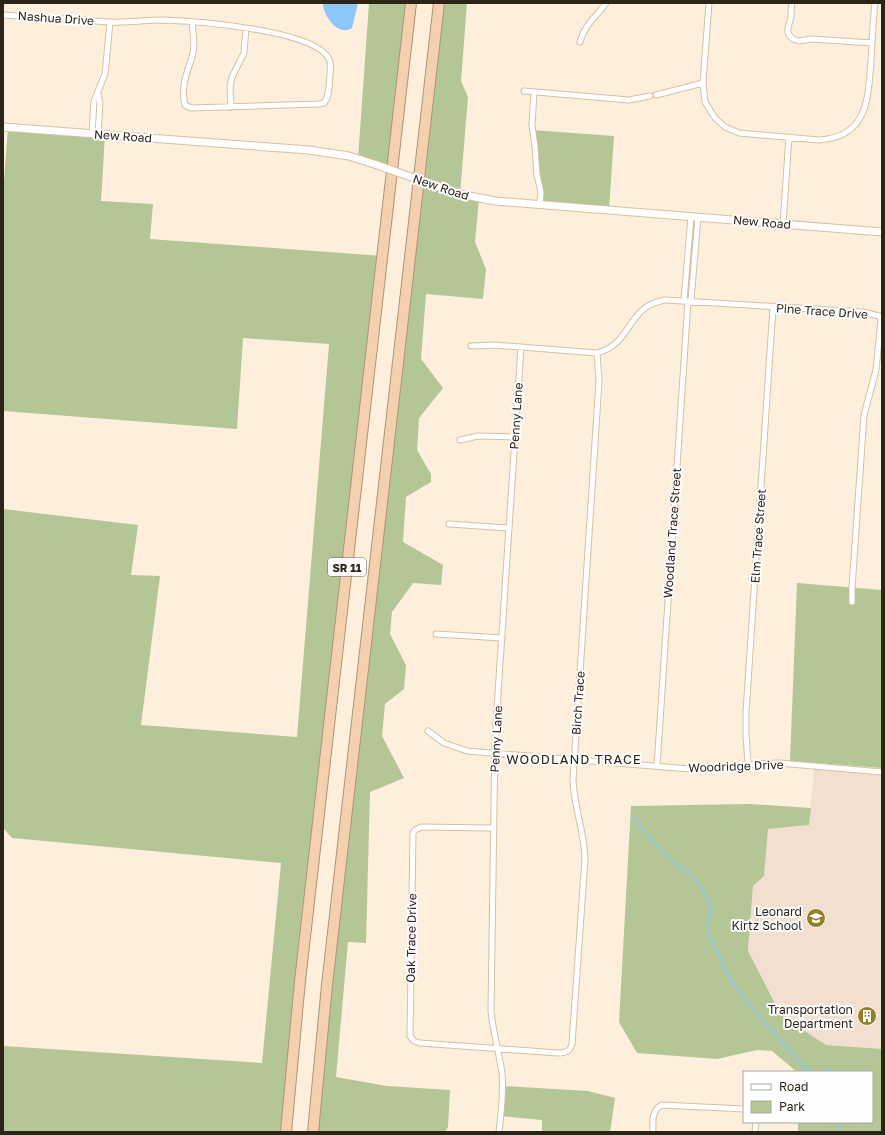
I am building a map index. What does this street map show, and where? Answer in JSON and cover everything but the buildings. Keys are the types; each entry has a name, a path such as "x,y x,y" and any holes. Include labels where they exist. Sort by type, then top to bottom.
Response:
{"highway":[{"name":"SR 11","path":"286,1132 299,988 411,3"},
{"name":"SR 11","path":"313,1132 328,985 439,3"}],"street":[{"path":"580,42 588,24 606,3"},
{"path":"709,3 703,83 704,98 708,108 715,118 725,127 735,132 744,134 819,140 831,138 845,132 857,122 864,112 868,100 875,3"},
{"path":"792,3 787,32 793,39 799,41 812,39 872,43"},
{"name":"Nashua Drive","path":"3,15 124,23 136,20 192,22 246,28 293,37 316,48 326,55 330,62 329,92 327,100 324,103 231,107"},
{"path":"95,134 100,103 98,93 105,74 110,22"},
{"path":"192,22 194,44 193,53 185,77 183,97 185,105 191,108 231,107 230,87 232,77 244,53 246,28"},
{"path":"656,95 703,83"},
{"path":"524,91 629,100 650,96"},
{"path":"534,92 532,125 537,175 541,192 540,204"},
{"name":"New Road","path":"3,128 329,152 377,165 460,194 483,199 882,232"},
{"path":"783,224 789,138"},
{"name":"Woodland Trace Street","path":"657,766 694,217"},
{"name":"Pine Trace Drive","path":"597,353 608,349 618,342 635,316 648,306 665,300 863,312 878,315 881,319 876,370 864,415 852,602"},
{"name":"Elm Trace Street","path":"748,765 746,712 773,307"},
{"path":"471,346 495,345 597,353"},
{"name":"Penny Lane","path":"499,1132 502,1072 491,1011 494,753 521,347"},
{"name":"Birch Trace","path":"497,1048 563,1053 569,1050 572,1044 585,858 583,837 574,793 574,759 599,381 597,353"},
{"path":"460,440 478,436 515,437"},
{"path":"449,524 508,528"},
{"path":"436,634 502,638"},
{"name":"Woodridge Drive","path":"428,731 444,744 455,748 494,753 704,769 779,764 882,772"},
{"name":"Oak Trace Drive","path":"493,828 425,827 417,828 413,833 410,1032 411,1038 420,1043 497,1048"},
{"path":"652,1132 654,1112 662,1104 743,1110"}],"shaded area":[{"name":"Leonard Kirtz School","path":"814,769 845,769 882,772 882,1049 826,1045 781,1015 748,951 753,885 764,876 768,829 809,825"}],"green space":[{"path":"369,3 411,3 392,170 358,159"},
{"path":"438,3 467,3 461,81 468,97 460,194 479,198 475,242 486,269 483,299 426,294 421,359 443,388 419,418 417,450 431,474 431,482 406,497 403,542 443,565 441,585 413,583 392,612 390,634 406,665 404,689 385,704 382,736 404,778 370,792 366,943 348,942 336,1077 387,1086 450,1090 448,1127 445,1132 313,1132"},
{"path":"8,128 105,135 101,201 153,204 150,239 382,256 286,1132 3,1132 3,1046 262,1063 281,863 12,838 3,828 3,509 138,525 131,575 160,576 141,725 297,737 329,344 243,338 237,429 3,411 3,195"},
{"path":"532,130 614,136 609,210 540,204"},
{"path":"797,583 882,590 882,768 790,761"},
{"path":"749,804 811,808 809,825 768,829 764,876 753,886 748,951 781,1015 826,1045 882,1049 882,1132 798,1132 798,1123 873,1123 873,1071 796,1071 772,1051 757,1050 717,1059 637,1053 619,1022 631,806"},
{"path":"502,1086 588,1091 615,1098 610,1132 542,1132 542,1120 501,1116"}],"water":[{"path":"323,3 358,3 352,28 342,30 332,24 328,19"}],"waterway":[{"path":"632,816 663,852 697,881 711,909 707,927 708,933 724,968 744,999 804,1067 810,1071"},
{"path":"826,1071 832,1071"},
{"path":"838,1132 840,1123"}],"place":[{"name":"Leonard Kirtz School","path":"816,918"},
{"name":"Transportation Department","path":"867,1016"}],"district":[{"name":"WOODLAND TRACE","path":"574,759"}]}
